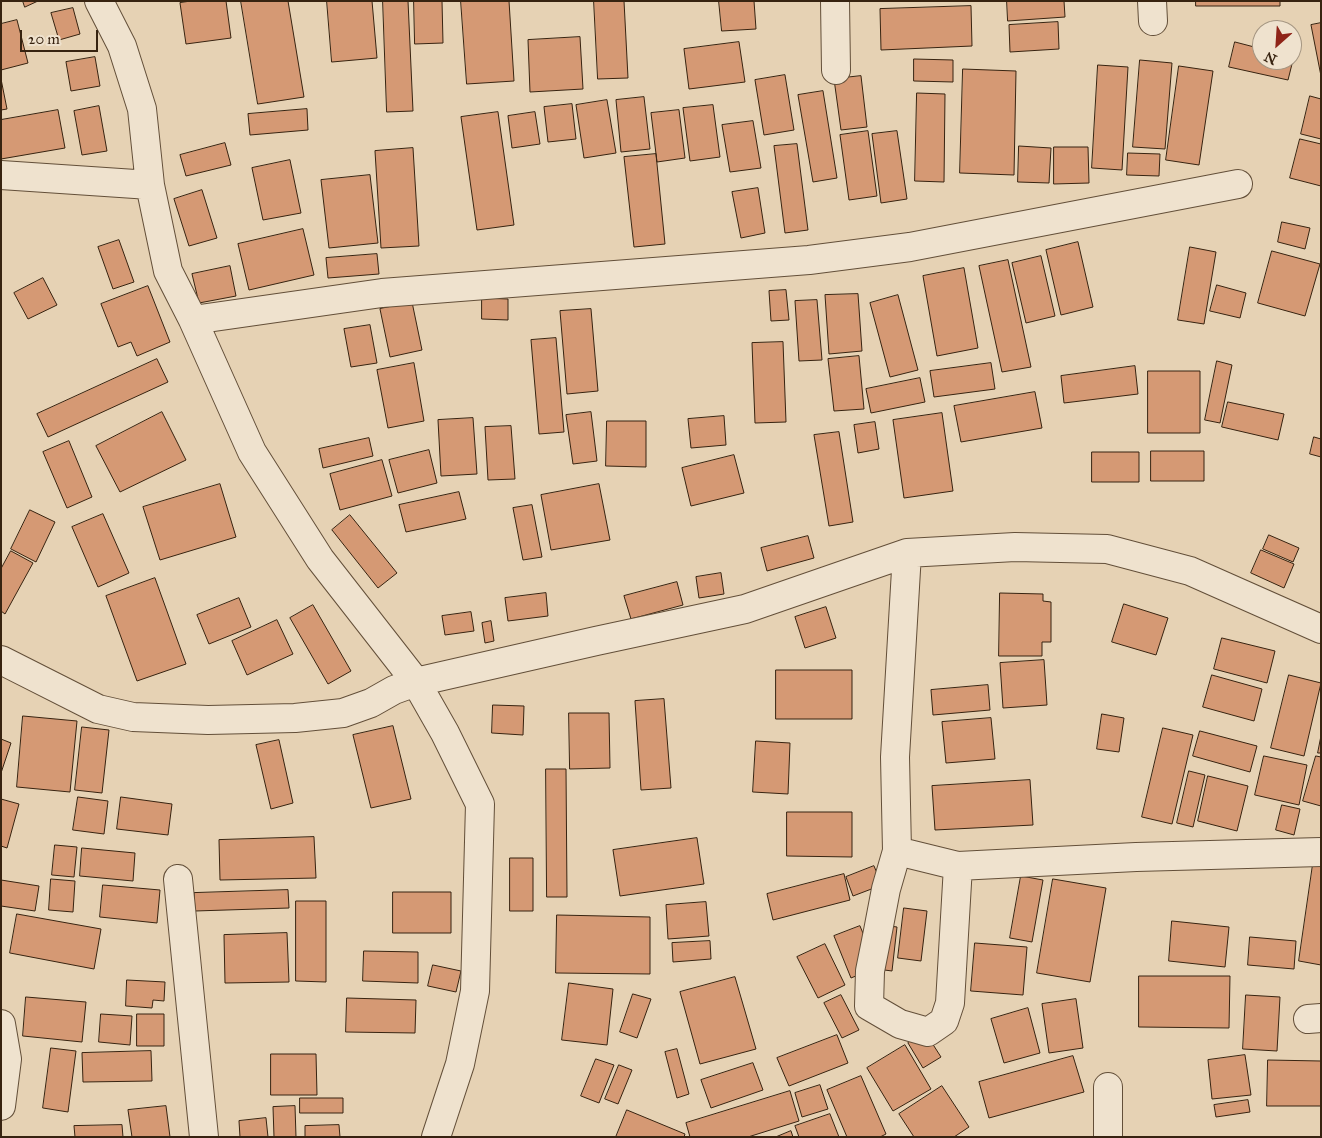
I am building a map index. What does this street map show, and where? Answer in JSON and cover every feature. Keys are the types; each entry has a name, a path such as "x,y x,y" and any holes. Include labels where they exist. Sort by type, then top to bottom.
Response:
{"street":[{"path":"99,1 122,46 142,110 150,185 168,271 193,320 252,452 320,559 416,682 446,733 480,804 475,991 460,1064 436,1137"},
{"path":"835,1 836,70"},
{"path":"1,175 150,185"},
{"path":"193,320 382,293 799,261 910,247 1238,184"},
{"path":"1,660 98,709 133,717 252,720 342,713 371,703 394,690 416,682 745,609 907,553 1015,547 1107,549 1190,570 1321,629"},
{"path":"907,553 895,757 897,851 886,889 870,970 869,1006 900,1024 928,1032 944,1021 950,1003 958,866"},
{"path":"897,851 958,866 1136,857 1321,852"},
{"path":"178,879 204,1137"},
{"path":"1,1024 4,1059 1,1106"},
{"path":"1108,1087 1108,1137"}],"building":[{"path":"23,1 38,1 25,7"},
{"path":"191,1 226,1 231,38 186,44 180,3"},
{"path":"241,1 288,1 304,97 258,104"},
{"path":"327,1 372,1 377,58 332,62"},
{"path":"383,1 408,1 413,111 387,112"},
{"path":"414,1 442,1 443,43 415,44"},
{"path":"461,1 509,1 514,81 467,84"},
{"path":"594,1 624,1 628,78 598,79"},
{"path":"719,1 754,1 756,29 722,31"},
{"path":"1007,1 1064,1 1065,17 1008,21"},
{"path":"1196,1 1280,1 1280,6 1196,6"},
{"path":"971,6 972,46 881,50 880,9"},
{"path":"73,8 80,34 59,40 51,13"},
{"path":"17,20 28,63 1,70 1,24"},
{"path":"1058,22 1059,49 1010,52 1009,25"},
{"path":"1321,23 1321,76 1311,25"},
{"path":"580,37 583,89 530,92 528,40"},
{"path":"739,42 745,82 689,89 684,49"},
{"path":"1235,42 1252,46 1252,70 1290,70 1288,80 1229,67"},
{"path":"95,57 100,86 71,91 66,62"},
{"path":"914,59 953,60 953,82 914,81"},
{"path":"1140,60 1172,63 1165,149 1133,147"},
{"path":"1098,65 1128,67 1122,170 1092,168"},
{"path":"1179,66 1213,71 1199,165 1166,160"},
{"path":"963,69 1016,71 1014,175 960,173"},
{"path":"785,75 794,130 764,135 755,80"},
{"path":"861,76 867,127 841,130 834,79"},
{"path":"1,79 7,109 1,110"},
{"path":"823,91 837,178 813,182 798,95"},
{"path":"917,93 945,94 944,182 915,181"},
{"path":"1310,96 1321,99 1321,139 1301,134"},
{"path":"644,97 650,149 621,152 616,100"},
{"path":"607,100 616,153 584,158 576,105"},
{"path":"572,104 576,139 548,142 544,107"},
{"path":"713,105 720,157 690,161 683,108"},
{"path":"99,106 107,151 82,155 74,111"},
{"path":"307,109 308,130 250,135 248,114"},
{"path":"58,110 65,148 1,159 1,120"},
{"path":"679,110 685,158 657,162 651,113"},
{"path":"498,112 514,225 477,230 461,117"},
{"path":"535,112 540,144 512,148 508,116"},
{"path":"753,121 761,168 730,172 722,125"},
{"path":"868,131 877,196 849,200 840,135"},
{"path":"897,131 907,199 881,203 872,134"},
{"path":"1300,139 1321,144 1321,186 1290,178"},
{"path":"225,143 231,165 186,176 180,155"},
{"path":"797,144 808,230 785,233 774,146"},
{"path":"1019,146 1051,148 1049,183 1018,182"},
{"path":"1054,147 1088,147 1089,183 1054,184"},
{"path":"413,148 419,246 381,248 375,151"},
{"path":"1128,153 1160,154 1159,176 1127,175"},
{"path":"656,154 665,244 634,247 624,157"},
{"path":"290,160 301,213 263,220 252,168"},
{"path":"370,175 378,243 329,248 321,180"},
{"path":"758,188 765,233 741,238 732,192"},
{"path":"202,190 217,238 189,246 174,199"},
{"path":"1282,222 1310,228 1305,249 1278,242"},
{"path":"303,229 314,275 249,290 238,244"},
{"path":"119,240 134,282 113,289 98,247"},
{"path":"1078,242 1093,307 1061,315 1046,250"},
{"path":"1190,247 1216,252 1204,324 1178,320"},
{"path":"1272,251 1320,264 1305,316 1258,303"},
{"path":"377,254 379,274 328,278 326,258"},
{"path":"1041,256 1055,316 1026,323 1012,263"},
{"path":"1008,260 1031,367 1002,372 979,266"},
{"path":"230,266 236,296 199,303 192,274"},
{"path":"964,268 978,348 937,356 923,276"},
{"path":"43,278 57,305 28,319 14,293"},
{"path":"1217,285 1246,293 1240,318 1210,311"},
{"path":"148,286 170,342 137,356 131,342 118,347 101,304"},
{"path":"786,290 789,320 771,321 769,291"},
{"path":"858,294 862,351 829,354 825,295"},
{"path":"898,295 918,370 890,377 870,303"},
{"path":"482,298 508,299 508,320 482,319"},
{"path":"817,300 822,360 799,361 795,301"},
{"path":"412,302 422,350 390,357 380,309"},
{"path":"591,309 598,391 567,394 560,311"},
{"path":"370,325 377,363 351,367 344,329"},
{"path":"556,338 564,432 539,434 531,340"},
{"path":"783,342 786,422 755,423 752,343"},
{"path":"859,356 864,409 834,411 828,359"},
{"path":"157,359 168,382 48,437 37,414"},
{"path":"1217,361 1232,365 1220,423 1205,420"},
{"path":"414,363 424,421 388,428 377,370"},
{"path":"991,363 995,389 934,397 930,371"},
{"path":"1135,366 1138,394 1064,403 1061,376"},
{"path":"1148,371 1200,371 1200,433 1148,433"},
{"path":"920,378 925,402 871,413 866,389"},
{"path":"1035,392 1042,428 961,442 954,406"},
{"path":"1228,402 1284,414 1278,440 1222,427"},
{"path":"162,412 186,460 120,492 96,446"},
{"path":"591,412 597,461 573,464 566,415"},
{"path":"942,413 953,491 904,498 893,420"},
{"path":"724,416 726,445 691,448 688,419"},
{"path":"473,418 477,474 441,476 438,420"},
{"path":"607,421 646,421 646,467 606,466"},
{"path":"875,422 879,449 858,453 854,425"},
{"path":"511,426 515,479 488,480 485,427"},
{"path":"839,432 853,522 829,526 814,435"},
{"path":"1314,437 1321,439 1321,457 1310,454"},
{"path":"369,438 373,456 323,468 319,449"},
{"path":"69,441 92,497 67,508 43,452"},
{"path":"429,450 437,483 398,493 389,460"},
{"path":"1151,451 1204,451 1204,481 1151,481"},
{"path":"1092,452 1139,452 1139,482 1092,482"},
{"path":"734,455 744,493 691,506 682,468"},
{"path":"382,460 392,496 340,510 330,474"},
{"path":"220,484 236,537 160,560 143,507"},
{"path":"599,484 610,540 551,550 541,495"},
{"path":"459,492 466,519 406,532 399,505"},
{"path":"532,505 542,557 523,560 513,508"},
{"path":"30,510 55,522 36,562 11,549"},
{"path":"103,514 129,573 98,587 72,527"},
{"path":"350,515 397,573 378,588 332,530"},
{"path":"1269,535 1299,548 1293,562 1263,549"},
{"path":"808,536 814,558 767,571 761,548"},
{"path":"1261,550 1294,564 1284,588 1251,573"},
{"path":"11,551 33,563 5,614 1,611 1,569"},
{"path":"721,573 724,594 699,598 696,577"},
{"path":"155,578 186,664 137,681 106,596"},
{"path":"677,582 683,605 631,619 624,596"},
{"path":"546,593 548,616 508,621 505,598"},
{"path":"1000,593 1043,594 1043,601 1051,602 1051,642 1042,642 1042,656 999,656"},
{"path":"239,598 251,627 209,644 197,615"},
{"path":"1124,604 1168,618 1156,655 1112,642"},
{"path":"313,605 351,671 328,684 290,618"},
{"path":"826,607 836,638 805,648 795,617"},
{"path":"471,612 474,631 445,635 442,616"},
{"path":"277,620 293,654 247,675 232,641"},
{"path":"491,621 494,641 485,643 482,623"},
{"path":"1222,638 1275,651 1267,683 1214,669"},
{"path":"1044,660 1047,705 1003,708 1000,663"},
{"path":"776,670 852,670 852,719 776,719"},
{"path":"1212,675 1262,689 1254,721 1203,707"},
{"path":"1289,675 1321,683 1304,756 1271,748"},
{"path":"988,685 990,710 933,715 931,690"},
{"path":"664,699 671,788 641,790 635,701"},
{"path":"493,705 524,706 523,735 492,733"},
{"path":"569,713 609,713 610,768 570,769"},
{"path":"1102,714 1124,718 1119,752 1097,749"},
{"path":"23,716 77,721 70,792 17,787"},
{"path":"991,718 995,759 946,763 942,722"},
{"path":"393,726 411,799 371,808 353,735"},
{"path":"82,727 109,730 102,793 75,790"},
{"path":"1163,728 1193,735 1172,824 1142,817"},
{"path":"1200,731 1257,746 1250,772 1193,756"},
{"path":"1321,736 1321,753 1318,753"},
{"path":"1,739 11,743 1,773"},
{"path":"279,740 293,803 271,809 256,745"},
{"path":"756,741 790,743 788,794 753,792"},
{"path":"1264,756 1307,765 1299,805 1255,795"},
{"path":"1316,756 1321,757 1321,806 1303,801"},
{"path":"546,769 566,769 567,897 547,897"},
{"path":"1189,771 1205,775 1193,827 1177,823"},
{"path":"1208,776 1248,786 1237,831 1198,821"},
{"path":"1030,780 1033,825 935,830 932,786"},
{"path":"78,797 108,801 104,834 73,830"},
{"path":"121,797 172,804 168,835 117,829"},
{"path":"1,799 19,804 7,848 1,846"},
{"path":"1282,805 1300,809 1294,835 1276,830"},
{"path":"787,812 852,812 852,857 787,856"},
{"path":"314,837 316,878 220,880 219,840"},
{"path":"697,838 704,884 620,896 613,850"},
{"path":"55,845 77,847 74,877 52,875"},
{"path":"82,848 135,853 133,881 80,876"},
{"path":"510,858 533,858 533,911 510,911"},
{"path":"1313,864 1321,865 1321,965 1299,961"},
{"path":"874,866 882,885 853,896 846,877"},
{"path":"844,874 850,900 773,920 767,894"},
{"path":"1021,876 1043,880 1032,942 1010,938"},
{"path":"51,879 75,881 73,912 49,910"},
{"path":"1053,879 1106,888 1090,982 1037,973"},
{"path":"1,880 39,886 35,911 1,906"},
{"path":"103,885 160,890 157,923 100,917"},
{"path":"288,890 289,908 195,911 194,893"},
{"path":"393,892 451,892 451,933 393,933"},
{"path":"296,901 326,901 326,982 296,981"},
{"path":"706,902 709,936 668,939 666,905"},
{"path":"904,908 927,911 921,961 898,958"},
{"path":"17,914 101,929 94,969 10,953"},
{"path":"557,915 650,917 650,974 556,973"},
{"path":"1172,921 1229,927 1225,967 1169,961"},
{"path":"882,925 897,927 892,971 877,969"},
{"path":"860,926 872,955 858,961 863,973 851,978 834,936"},
{"path":"287,933 289,982 225,983 224,935"},
{"path":"1250,937 1296,941 1294,969 1248,965"},
{"path":"710,941 711,959 673,962 672,943"},
{"path":"975,943 1027,947 1023,995 971,991"},
{"path":"825,944 845,985 818,998 797,957"},
{"path":"364,951 418,952 418,983 363,981"},
{"path":"433,965 461,971 456,992 428,986"},
{"path":"1139,976 1230,976 1229,1028 1139,1027"},
{"path":"735,977 756,1049 700,1064 680,992"},
{"path":"127,980 165,982 164,1001 153,1000 152,1008 126,1006"},
{"path":"569,983 613,989 607,1045 562,1040"},
{"path":"633,994 651,999 637,1038 620,1032"},
{"path":"841,995 859,1030 842,1038 824,1003"},
{"path":"1246,995 1280,997 1277,1051 1243,1049"},
{"path":"26,997 86,1002 82,1042 23,1036"},
{"path":"347,998 416,1000 415,1033 346,1032"},
{"path":"1076,999 1083,1048 1049,1053 1042,1004"},
{"path":"1028,1008 1040,1053 1004,1063 991,1019"},
{"path":"101,1014 132,1016 130,1045 99,1042"},
{"path":"137,1014 164,1014 164,1046 137,1046"},
{"path":"925,1032 941,1057 923,1068 908,1043"},
{"path":"837,1035 848,1063 789,1086 777,1058"},
{"path":"905,1045 931,1089 893,1111 867,1068"},
{"path":"51,1048 76,1051 68,1112 43,1108"},
{"path":"677,1049 689,1094 677,1098 665,1052"},
{"path":"151,1051 152,1081 83,1082 82,1053"},
{"path":"271,1054 316,1054 317,1095 271,1095"},
{"path":"1245,1055 1251,1095 1212,1099 1208,1060"},
{"path":"1073,1056 1084,1092 989,1118 979,1082"},
{"path":"596,1059 614,1065 599,1103 581,1096"},
{"path":"1268,1060 1321,1061 1321,1106 1267,1106"},
{"path":"753,1063 763,1090 711,1108 701,1080"},
{"path":"619,1065 632,1070 618,1104 605,1099"},
{"path":"861,1076 886,1134 880,1137 847,1137 827,1090"},
{"path":"820,1085 828,1109 802,1117 795,1093"},
{"path":"942,1086 969,1127 954,1137 914,1137 899,1114"},
{"path":"790,1091 799,1121 748,1137 690,1137 686,1123"},
{"path":"300,1098 343,1098 343,1113 300,1113"},
{"path":"1248,1100 1250,1112 1216,1117 1214,1105"},
{"path":"166,1106 170,1137 132,1137 128,1110"},
{"path":"295,1106 296,1137 274,1137 273,1107"},
{"path":"627,1110 685,1134 684,1137 616,1137"},
{"path":"830,1114 839,1137 799,1137 795,1126"},
{"path":"266,1118 268,1137 240,1137 239,1121"},
{"path":"122,1125 123,1137 75,1137 74,1126"},
{"path":"339,1125 340,1137 305,1137 305,1126"},
{"path":"791,1131 793,1137 776,1137"}]}
